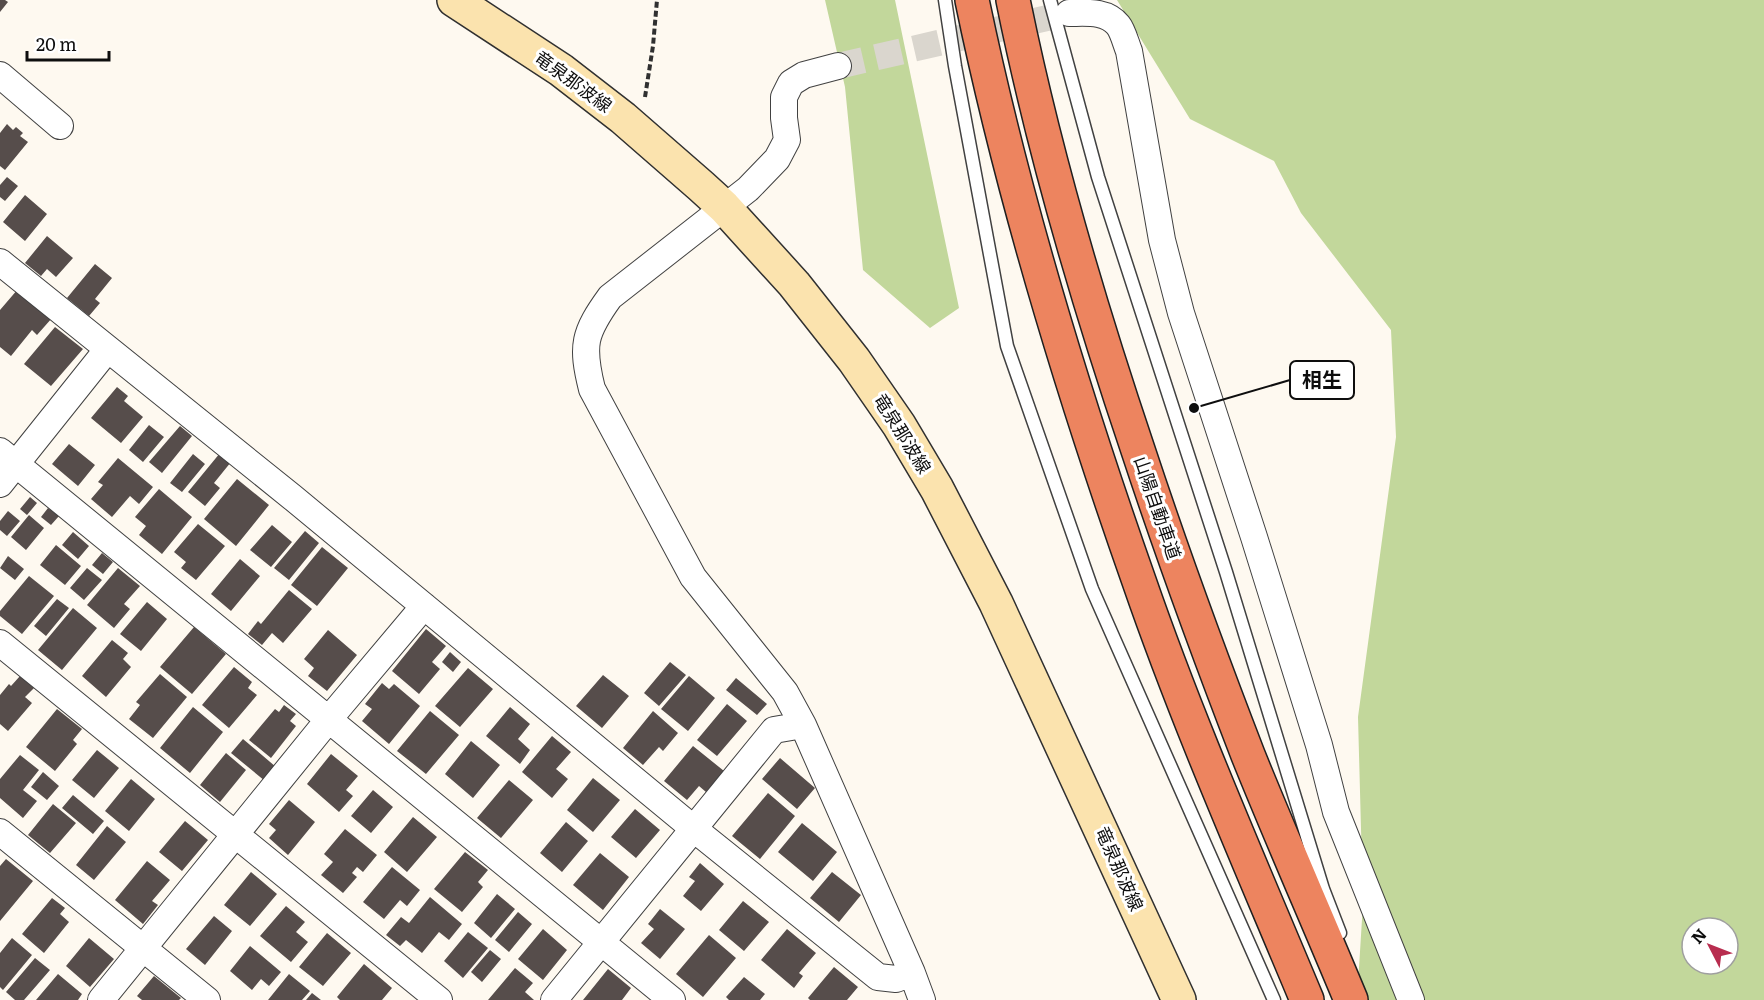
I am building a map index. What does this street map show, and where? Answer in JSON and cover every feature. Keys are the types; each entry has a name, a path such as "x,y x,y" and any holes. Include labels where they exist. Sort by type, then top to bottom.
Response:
{"highway":[{"path":"972,0 1015,187 1084,419 1139,583 1215,781 1307,1000"},
{"name":"山陽自動車道","path":"1013,0 1034,96 1080,269 1178,569 1249,756 1351,1000"}],"main road":[{"name":"竜泉那波線","path":"454,0 561,70 640,133 724,207 794,284 854,360 898,425 936,489 996,603 1179,1000"}],"street":[{"path":"1059,7 1093,12 1108,17 1119,25 1129,51 1162,240 1181,313 1258,548 1319,745 1336,812 1411,1000"},
{"path":"838,66 804,75 791,83 784,97 787,140 777,159 748,189 610,297 596,317 586,342 585,362 592,389 693,577 785,692 803,725 922,1000"},
{"path":"0,75 60,126"},
{"path":"0,262 292,497 694,829 878,977 896,979 912,973"},
{"path":"0,484 8,457 107,350"},
{"path":"8,457 672,1000"},
{"path":"101,1000 328,719 424,606"},
{"path":"0,643 439,1000"},
{"path":"554,1000 774,730 803,725"},
{"path":"0,832 207,1000"}],"lane":[{"path":"945,0 1007,346 1092,589 1274,1000"},
{"path":"1059,7 1098,177 1226,572 1323,889 1344,944"}],"path":[{"path":"640,133 653,46 657,0"}],"green space":[{"path":"825,0 895,0 959,308 930,328 863,270 845,87"},
{"path":"1117,0 1764,0 1764,1000 1357,1000 1363,903 1358,717 1396,437 1391,330 1301,213 1274,161 1190,119"}],"building":[{"path":"0,0 8,2 0,12"},
{"path":"7,124 13,130 16,127 23,133 20,136 28,142 5,170 0,166 0,133"},
{"path":"7,177 18,186 5,201 0,197 0,185"},
{"path":"25,195 47,214 25,241 3,222"},
{"path":"47,236 73,258 56,277 47,269 41,276 25,263"},
{"path":"95,264 112,278 95,299 100,303 89,316 67,298"},
{"path":"18,289 52,318 37,335 32,330 11,356 0,347 0,310"},
{"path":"55,327 83,349 51,386 24,364"},
{"path":"117,387 128,396 124,401 143,417 121,443 91,418"},
{"path":"149,425 164,437 143,462 129,450"},
{"path":"180,426 192,436 162,473 149,462"},
{"path":"69,444 95,465 78,486 52,464"},
{"path":"220,453 231,462 214,483 220,488 205,506 188,492"},
{"path":"193,454 205,464 182,492 170,483"},
{"path":"118,458 153,487 139,504 130,496 112,517 91,499 103,485 98,482"},
{"path":"237,479 269,505 236,546 204,519"},
{"path":"159,489 192,517 162,554 139,535 146,526 135,517"},
{"path":"30,497 37,503 27,515 20,509"},
{"path":"48,508 59,516 51,525 41,517"},
{"path":"8,511 20,521 7,536 0,530 0,521"},
{"path":"29,515 44,528 26,550 11,537"},
{"path":"198,524 225,546 196,580 181,568 186,562 174,552"},
{"path":"272,525 292,542 271,567 250,550"},
{"path":"305,531 319,543 289,580 274,568"},
{"path":"73,532 89,546 78,559 62,545"},
{"path":"56,545 81,566 65,585 40,565"},
{"path":"322,547 348,568 317,606 291,585"},
{"path":"102,553 113,562 103,574 92,565"},
{"path":"8,556 24,569 15,580 0,568"},
{"path":"240,559 260,576 231,611 211,594"},
{"path":"87,568 102,580 84,600 70,588"},
{"path":"118,568 140,586 124,604 130,609 114,628 87,605"},
{"path":"29,576 54,596 22,634 0,616 0,611"},
{"path":"289,590 312,609 283,643 272,633 262,645 248,634 258,621 261,624"},
{"path":"57,599 69,608 46,636 34,626"},
{"path":"147,602 167,619 141,651 120,634"},
{"path":"73,608 97,628 62,670 38,650"},
{"path":"194,627 226,654 192,694 160,667"},
{"path":"426,629 446,646 432,662 440,669 419,694 392,671"},
{"path":"328,630 357,655 327,691 308,676 314,668 304,659"},
{"path":"112,640 128,653 123,659 131,667 106,697 82,676"},
{"path":"450,652 461,662 453,672 442,662"},
{"path":"670,662 686,675 659,706 644,693"},
{"path":"234,667 252,682 248,688 257,695 229,728 202,705"},
{"path":"468,668 493,689 460,727 435,706"},
{"path":"160,674 187,697 153,738 129,719 140,705 136,702"},
{"path":"603,675 629,696 602,728 576,706"},
{"path":"20,676 34,688 25,697 32,703 8,731 0,724 0,695"},
{"path":"689,676 715,698 688,731 661,709"},
{"path":"736,678 767,704 757,715 726,690"},
{"path":"382,683 389,689 394,684 420,706 389,744 362,721 372,709 365,704"},
{"path":"727,704 747,721 717,756 697,740"},
{"path":"284,705 296,714 290,721 296,726 271,758 249,740 275,709 279,712"},
{"path":"193,707 223,732 190,773 160,748"},
{"path":"510,707 530,724 518,739 530,750 520,764 486,736"},
{"path":"57,709 82,729 73,740 77,744 55,771 26,747"},
{"path":"430,711 459,735 426,774 397,751"},
{"path":"653,711 678,733 663,751 659,747 643,765 623,748"},
{"path":"552,736 571,752 556,769 568,779 552,798 522,772"},
{"path":"243,739 276,767 265,781 231,753"},
{"path":"471,741 500,765 473,798 445,774"},
{"path":"693,746 724,771 706,792 699,786 687,800 664,781"},
{"path":"97,750 119,768 94,798 72,780"},
{"path":"226,753 246,770 220,802 200,785"},
{"path":"331,754 358,776 346,790 353,796 339,812 307,784"},
{"path":"20,755 39,770 23,790 37,801 23,818 0,798 0,779"},
{"path":"780,758 815,788 797,809 762,779"},
{"path":"43,772 59,786 47,800 31,787"},
{"path":"593,778 620,800 593,832 567,810"},
{"path":"131,779 155,799 129,831 105,811"},
{"path":"509,780 533,800 501,838 477,818"},
{"path":"373,790 393,807 371,833 351,816"},
{"path":"768,793 795,816 760,859 732,836"},
{"path":"73,795 104,821 93,834 62,808"},
{"path":"289,800 315,822 288,855 269,838 276,830 269,824"},
{"path":"53,804 76,823 50,853 28,835"},
{"path":"635,809 660,830 636,858 611,837"},
{"path":"413,817 437,837 407,872 384,852"},
{"path":"185,821 208,840 182,871 159,852"},
{"path":"566,822 588,841 562,872 540,853"},
{"path":"802,823 837,852 813,881 778,852"},
{"path":"107,826 126,842 94,880 76,865"},
{"path":"345,829 377,855 363,872 357,867 352,873 357,877 343,893 321,875 333,862 324,854"},
{"path":"465,852 488,870 478,882 483,887 462,912 434,889"},
{"path":"600,853 629,877 603,910 573,885"},
{"path":"6,859 33,881 0,921 0,866"},
{"path":"147,861 170,880 152,901 158,905 143,924 115,900"},
{"path":"700,863 724,884 701,911 683,896 695,881 689,877"},
{"path":"392,867 420,890 407,906 400,900 384,919 363,902"},
{"path":"251,872 277,894 250,926 224,905"},
{"path":"832,872 861,895 839,922 810,898"},
{"path":"497,894 515,909 491,938 474,923"},
{"path":"430,897 462,924 449,940 439,932 422,953 406,940 400,946 386,935 401,917 409,923"},
{"path":"52,898 65,908 60,914 69,922 44,953 22,934"},
{"path":"743,901 769,922 744,951 719,930"},
{"path":"286,906 305,922 296,932 308,942 291,962 260,936"},
{"path":"660,909 685,929 660,959 641,943 654,929 648,924"},
{"path":"518,912 532,924 509,952 495,940"},
{"path":"214,916 232,931 205,965 186,949"},
{"path":"543,929 567,950 543,980 518,959"},
{"path":"787,929 816,953 799,973 803,976 794,988 761,960"},
{"path":"468,932 488,948 463,978 444,961"},
{"path":"327,933 351,953 323,986 299,967"},
{"path":"709,935 736,958 703,997 676,974"},
{"path":"12,938 32,955 3,990 0,987 0,953"},
{"path":"89,938 114,959 90,987 66,966"},
{"path":"250,946 281,972 269,986 261,979 252,990 230,971"},
{"path":"490,950 501,959 482,982 471,972"},
{"path":"35,958 50,970 24,1000 15,1000 6,992"},
{"path":"364,964 392,988 382,1000 340,1000 337,997"},
{"path":"834,967 858,987 847,1000 810,1000 808,998"},
{"path":"515,968 533,983 525,992 534,1000 488,1000"},
{"path":"608,969 631,988 622,1000 583,1000"},
{"path":"58,974 82,994 78,1000 36,1000"},
{"path":"289,974 310,991 302,1000 268,1000"},
{"path":"154,976 181,998 179,1000 142,1000 137,996"},
{"path":"744,977 765,994 760,1000 729,1000 726,997"},
{"path":"312,993 321,1000 306,1000"}],"tunnel":[{"path":"838,66 1069,13"}],"place":[{"name":"相生","path":"1194,408"}]}
